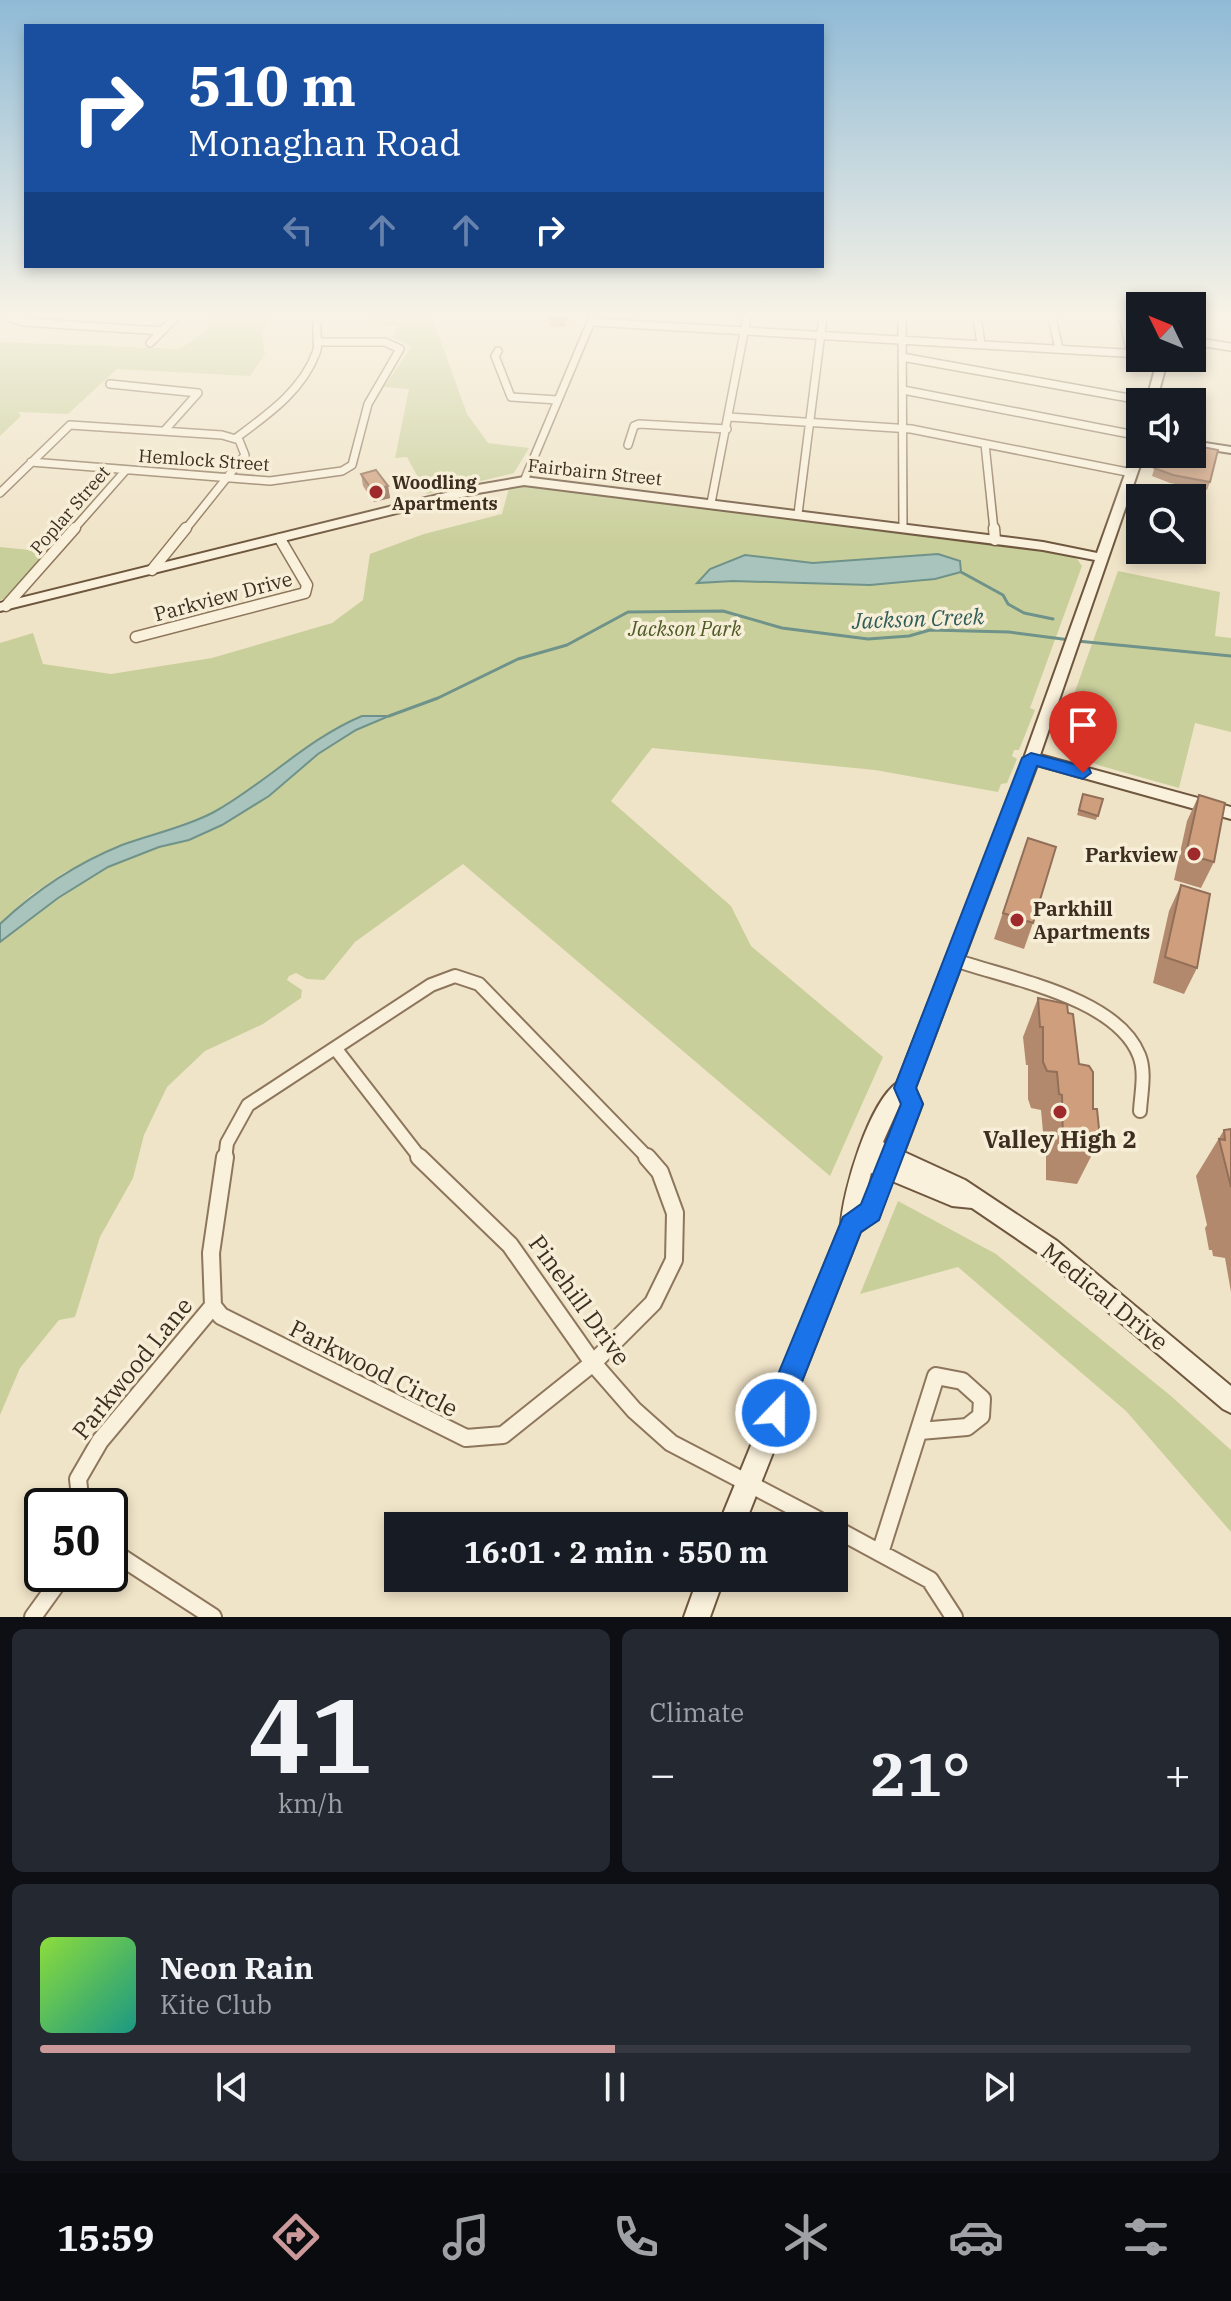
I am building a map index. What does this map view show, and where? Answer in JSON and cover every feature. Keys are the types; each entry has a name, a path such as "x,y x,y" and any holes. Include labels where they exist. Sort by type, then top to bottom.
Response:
{"main road":[{"path":"1206,446 1231,450"},
{"path":"736,1512 852,1225 870,1212 879,1158 912,1104 905,1088 1031,758 1134,468"},
{"name":"Fairbairn Street","path":"3,606 478,489 524,481 798,514 1101,557"},
{"path":"1039,736 1053,753 1083,773"},
{"path":"1031,758 1231,813"},
{"name":"Medical Drive","path":"879,1158 952,1196 972,1199 1049,1248 1231,1401"},
{"path":"697,1617 706,1592"}],"street":[{"path":"165,430 198,393 193,392"},
{"path":"236,438 279,407 290,392"},
{"name":"Hemlock Street","path":"31,462 270,481 342,471 352,465 357,425 373,392"},
{"path":"509,392 511,397 558,400"},
{"path":"524,481 561,392"},
{"path":"711,503 734,392"},
{"path":"798,514 814,392"},
{"path":"903,392 903,528"},
{"path":"916,392 1126,433"},
{"path":"1098,392 1126,397"},
{"path":"729,417 902,429 1132,473"},
{"path":"628,445 634,426 639,424 727,429"},
{"path":"0,493 70,425 165,430 236,438 245,446 245,455 152,570"},
{"path":"985,444 995,540"},
{"name":"Poplar Street","path":"3,606 126,470"},
{"name":"Parkview Drive","path":"136,637 305,593 307,585 280,539"},
{"path":"955,960 1089,1006 1120,1025 1134,1042 1142,1062 1140,1111"},
{"name":"Parkwood Circle","path":"455,976 479,984 632,1138 660,1172 675,1213 674,1260 653,1303 593,1363 503,1435 466,1438 221,1316 213,1306 211,1253 227,1143 248,1105 335,1048 431,985 455,976"},
{"name":"Pinehill Drive","path":"335,1048 428,1168 510,1245 593,1363 634,1410 671,1443 802,1512"},
{"name":"Parkwood Lane","path":"79,1488 78,1479 100,1441 213,1306"},
{"path":"880,1553 920,1431"},
{"name":"Pinehill Drive","path":"848,1536 930,1580 954,1617"},
{"path":"128,1562 213,1617"},
{"path":"33,1617 51,1592"}],"green space":[{"path":"0,392 91,392 68,414 18,412 21,416 0,436"},
{"path":"408,392 459,392 467,414 488,443 529,448 514,473 427,494 407,457 395,458"},
{"name":"Jackson Park","path":"526,485 1062,553 1077,559 1082,566 1030,708 1035,710 1019,750 1014,750 1012,756 1017,759 1007,783 1001,784 998,792 875,770 652,748 611,801 731,906 751,946 883,1057 830,1176 463,864 355,942 324,980 307,979 296,973 289,976 287,980 302,990 301,998 263,1024 205,1051 167,1087 144,1135 133,1178 100,1237 75,1317 59,1320 20,1368 0,1415 0,942 58,898 108,866 159,847 189,840 269,796 318,754 356,730 387,716 362,716 210,814 121,846 65,872 31,895 0,924 0,643 33,633 43,664 111,674 212,658 332,623 363,600 370,554 424,534 502,514 509,488"},
{"path":"0,547 49,552 9,598 0,600"},
{"path":"1118,571 1220,592 1215,636 1231,638 1231,732 1195,723 1179,788 1098,765 1067,750 1062,728"},
{"path":"898,1201 996,1254 1171,1396 1231,1450 1231,1532 1126,1411 958,1267 860,1294"}],"water":[{"path":"938,554 960,561 961,572 935,579 870,585 733,581 697,583 710,569 745,555 813,563"},
{"path":"362,716 389,716 356,730 318,754 269,796 222,825 189,840 159,847 108,867 58,898 0,942 0,924 57,878 122,845 214,812 323,737"}],"building":[{"path":"1206,448 1218,450 1210,482 1154,468 1206,468"},
{"path":"376,470 388,486 372,490 361,474"},
{"path":"1083,794 1103,799 1098,816 1079,810"},
{"path":"1199,795 1225,803 1214,862 1186,854"},
{"name":"Parkhill Apartments","path":"1028,838 1056,847 1033,923 1003,913"},
{"path":"1181,885 1210,894 1197,968 1165,957"},
{"path":"1038,998 1067,1004 1068,1013 1073,1014 1079,1064 1089,1066 1093,1072 1093,1109 1097,1109 1100,1139 1094,1138 1095,1148 1063,1144 1062,1095 1059,1094 1057,1072 1047,1071 1043,1062 1043,1027 1040,1027"},
{"path":"1231,1129 1231,1187 1219,1139 1225,1140 1224,1130"}],"waterway":[{"path":"961,572 1003,595 1008,604 1024,613 1053,619"},
{"name":"Jackson Creek","path":"389,716 438,698 518,659 567,645 628,612 723,611 782,628 868,639 909,636 930,630 1009,632 1070,640"},
{"name":"Jackson Creek","path":"1077,641 1231,656"}],"place":[{"name":"Woodling Apartments","path":"376,492"},
{"name":"Parkview","path":"1194,854"},
{"name":"Parkhill Apartments","path":"1017,920"},
{"name":"Valley High 2","path":"1060,1112"}],"route":[{"path":"776,1413 852,1225 870,1212 912,1104 905,1088 1031,758 1083,773"}]}
